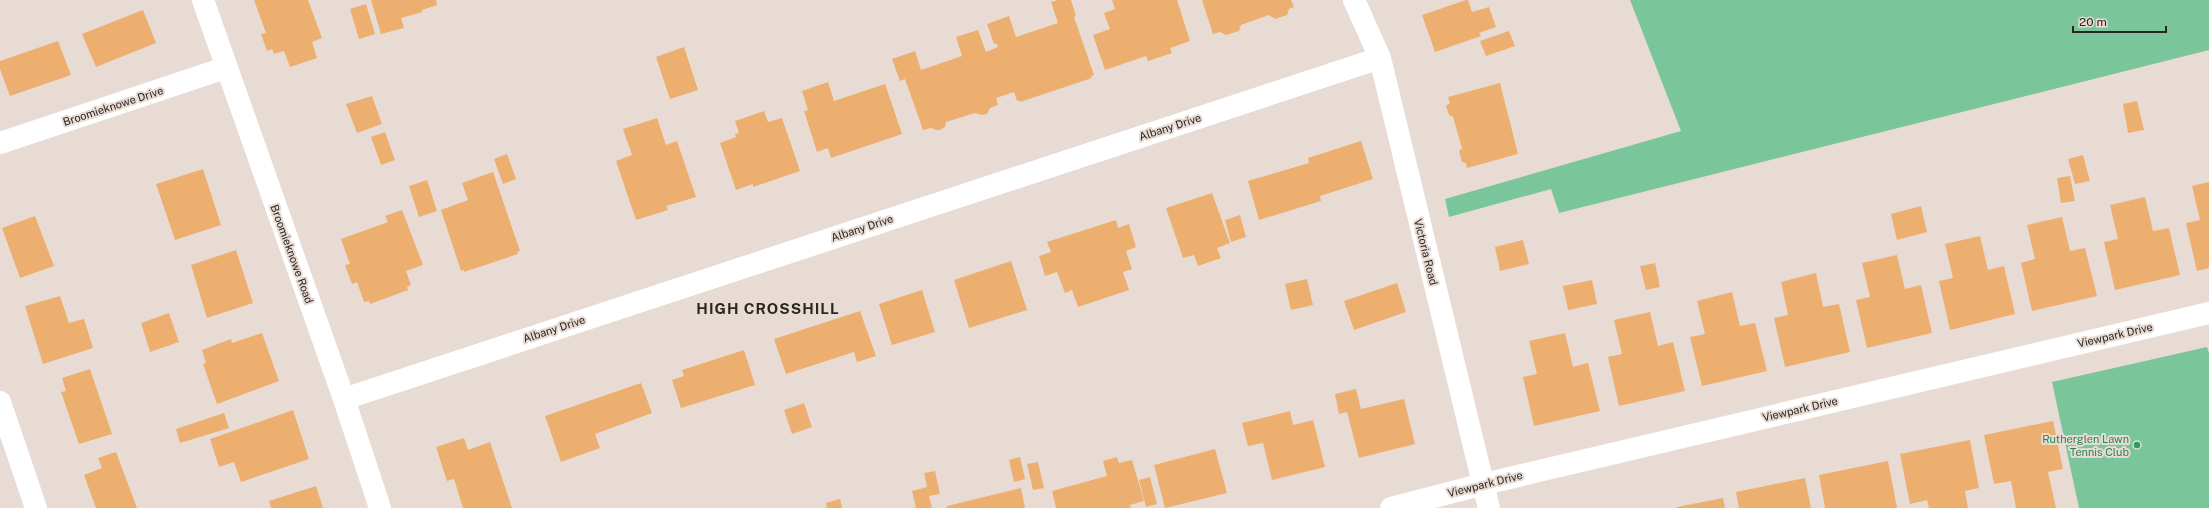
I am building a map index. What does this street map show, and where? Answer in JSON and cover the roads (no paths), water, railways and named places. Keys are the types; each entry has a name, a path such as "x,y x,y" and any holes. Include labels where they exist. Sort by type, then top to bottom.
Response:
{"street":[{"name":"Broomieknowe Road","path":"203,0 225,68 344,398 380,508"},
{"name":"Victoria Road","path":"1354,0 1380,58 1489,508"},
{"name":"Albany Drive","path":"344,398 1380,58"},
{"name":"Broomieknowe Drive","path":"0,143 225,68"},
{"name":"Viewpark Drive","path":"1392,508 1484,484 2209,312"},
{"path":"0,402 36,508"}],"place":[{"name":"Rutherglen Lawn Tennis Club","path":"2137,445"}],"district":[{"name":"HIGH CROSSHILL","path":"768,308"}]}
